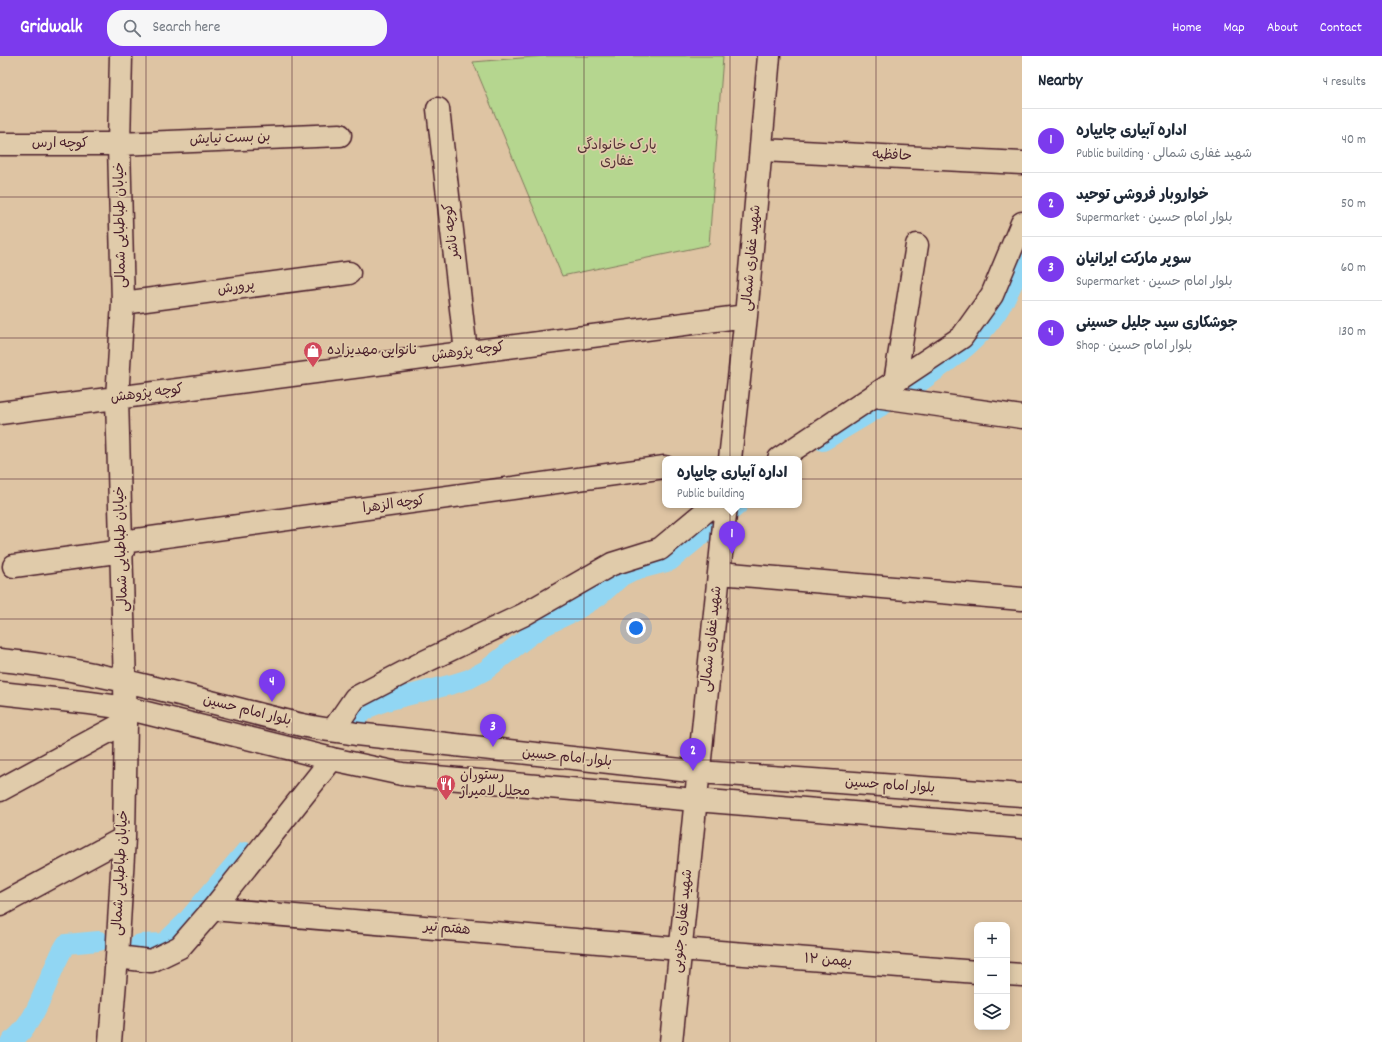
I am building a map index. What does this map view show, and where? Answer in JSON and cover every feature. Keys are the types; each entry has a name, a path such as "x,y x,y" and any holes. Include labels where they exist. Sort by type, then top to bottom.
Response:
{"street":[{"name":"خیابان طباطبایی شمالی","path":"110,1042 124,838 126,715 123,547 117,398 123,303 119,144 121,56"},
{"name":"شهید غفاری شمالی","path":"728,456 746,316 762,150 769,56"},
{"name":"کوچه ناشر","path":"438,109 466,352"},
{"name":"بن بست نیایش","path":"119,144 340,135"},
{"name":"کوچه ارس","path":"0,144 119,144"},
{"name":"حافظیه","path":"762,150 1022,162"},
{"path":"784,456 962,337 992,295 1016,255 1022,223"},
{"path":"895,382 917,245"},
{"name":"پرورش","path":"123,303 349,273"},
{"name":"کوچه پژوهش","path":"0,413 746,316"},
{"path":"875,396 1022,417"},
{"name":"کوچه الزهرا","path":"14,566 123,547 662,467"},
{"path":"333,730 355,698 422,663 523,615 612,564 660,549 709,508"},
{"name":"شهید غفاری شمالی","path":"696,800 726,508"},
{"path":"719,573 1022,599"},
{"name":"بلوار امام حسین","path":"0,660 38,664 125,680 304,725 434,744 698,772 1022,795"},
{"name":"بلوار امام حسین","path":"0,693 126,715 402,774 1022,827"},
{"path":"0,790 126,715"},
{"path":"117,957 151,961 166,955 180,946 214,909 332,759"},
{"name":"شهید غفاری جنوبی","path":"671,1042 696,800"},
{"path":"0,905 124,838"},
{"name":"هفتم تیر","path":"214,909 680,949"},
{"name":"۱۲ بهمن","path":"680,949 974,972"},
{"path":"1010,974 1022,976"}],"green space":[{"name":"پارک خانوادگی غفاری","path":"546,56 723,56 709,245 562,276 473,62"}],"waterway":[{"path":"908,391 949,361 978,336 992,320 1002,305 1022,263"},
{"path":"823,441 890,401"},
{"path":"355,719 368,708 386,701 453,684 469,679 486,670 544,626 573,612 598,597 622,576 632,571 670,561 734,508"},
{"path":"140,944 164,943 186,922 245,852"},
{"path":"10,1042 20,1034 35,1011 59,956 66,944 99,941"}],"place":[{"name":"نانوایی مهدیزاده","path":"313,368"},
{"name":"اداره آبیاری چایپاره","path":"732,554"},
{"name":"جوشکاری سید جلیل حسینی","path":"272,702"},
{"name":"سوپر مارکت ایرانیان","path":"493,747"},
{"name":"خواروبار فروشی توحید","path":"693,771"},
{"name":"رستوران مجلل لامیراژ","path":"446,801"}]}
